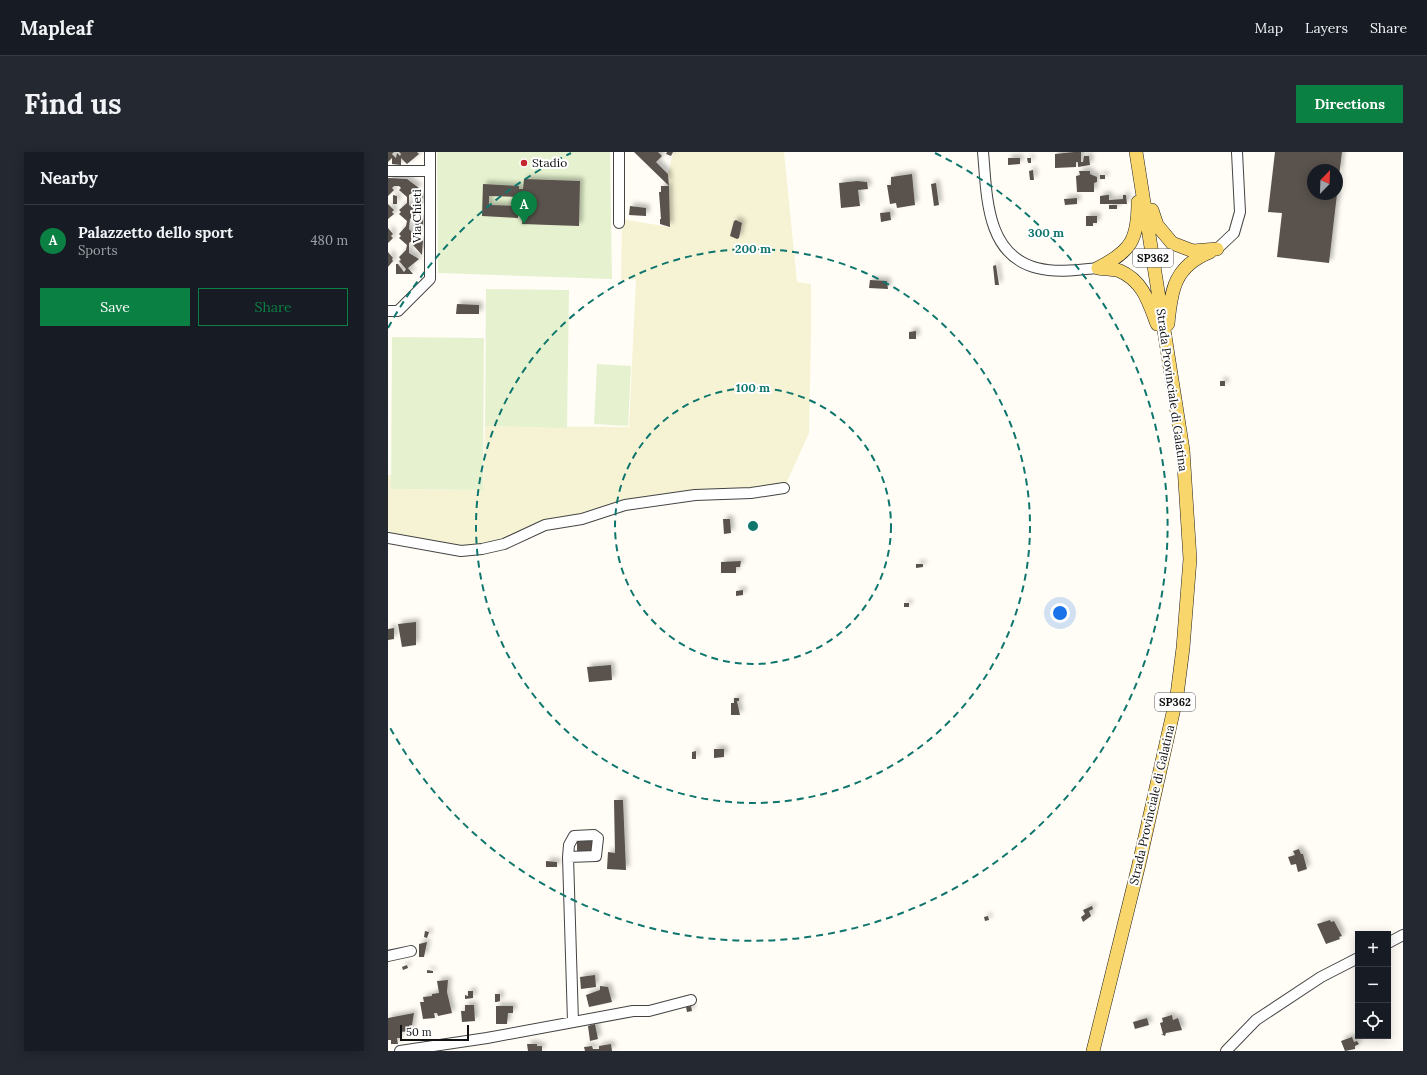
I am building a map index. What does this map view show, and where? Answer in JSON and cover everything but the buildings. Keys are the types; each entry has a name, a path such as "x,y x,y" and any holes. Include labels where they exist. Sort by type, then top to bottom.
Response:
{"main road":[{"name":"Strada Provinciale di Galatina","path":"1093,1051 1177,695 1183,648 1190,558 1183,450 1136,152"},
{"path":"1098,268 1118,258 1128,248 1134,236 1138,215 1139,170"},
{"path":"1139,170 1157,225 1172,243 1193,251 1217,249"},
{"path":"1167,346 1173,287 1183,269 1199,256 1217,249"},
{"path":"1098,268 1119,271 1137,282 1147,295 1167,346"}],"street":[{"name":"Via Chieti","path":"388,311 398,311 430,280 430,152"},
{"path":"619,152 619,223"},
{"path":"983,152 989,213 996,234 1006,250 1021,262 1037,268 1063,271 1098,268"},
{"path":"1217,249 1234,234 1240,212 1237,152"},
{"path":"388,171 430,171"},
{"path":"388,538 461,551 482,549 504,544 545,525 582,519 625,505 688,496 751,493 784,488"},
{"path":"568,857 573,1022"},
{"path":"1391,941 1403,935"},
{"path":"388,956 410,951"},
{"path":"1226,1051 1256,1020 1321,977 1355,960"},
{"path":"400,1051 633,1011 649,1012 692,1000"}],"shaded area":[{"path":"673,152 784,152 797,282 811,284 809,433 786,484 781,486 684,493 493,544 464,547 391,535 388,530 388,475 391,475 391,489 483,490 485,426 629,427 636,279 621,280 622,219 669,227 668,174"}],"green space":[{"path":"437,152 610,152 612,279 438,273"},
{"path":"486,289 569,290 567,428 485,426"},
{"path":"392,337 484,338 483,490 391,489"},
{"path":"597,364 631,366 628,426 594,424"}],"place":[{"name":"Stadio","path":"524,163"},
{"name":"Palazzetto dello sport","path":"524,224"}]}
